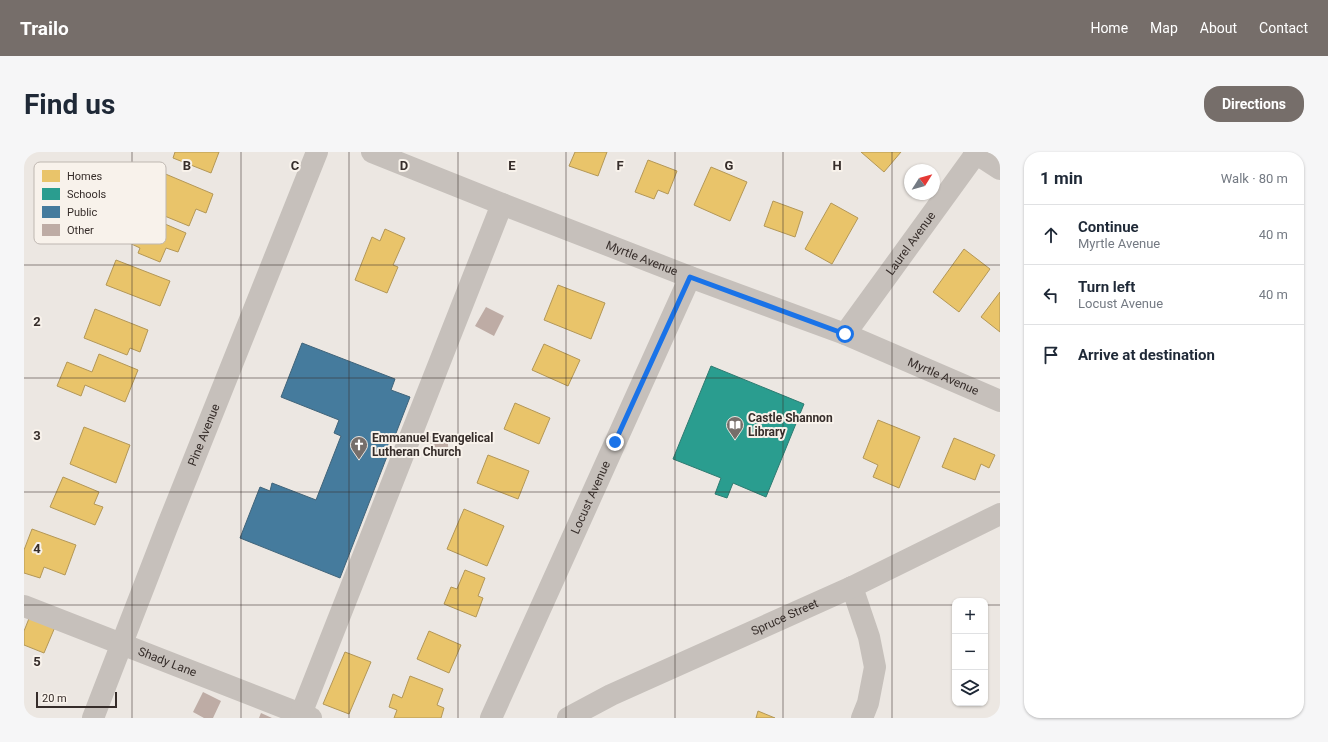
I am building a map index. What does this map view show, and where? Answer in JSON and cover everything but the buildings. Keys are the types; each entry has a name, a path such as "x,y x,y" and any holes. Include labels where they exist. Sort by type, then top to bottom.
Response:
{"street":[{"name":"Pine Avenue","path":"92,718 317,152"},
{"name":"Myrtle Avenue","path":"374,152 502,204 690,277 845,334 1000,401"},
{"path":"976,152 1000,169"},
{"name":"Laurel Avenue","path":"845,334 976,152"},
{"path":"306,716 502,204"},
{"name":"Locust Avenue","path":"491,718 690,277"},
{"name":"Spruce Street","path":"568,718 612,695 852,587 1000,514"},
{"path":"852,587 869,637 875,667 868,703 862,718"},
{"name":"Shady Lane","path":"24,606 306,716"}],"place":[{"name":"Castle Shannon Library","path":"735,440"},
{"name":"Emmanuel Evangelical Lutheran Church","path":"359,460"}],"route":[{"path":"615,442 690,277 845,334"}]}
